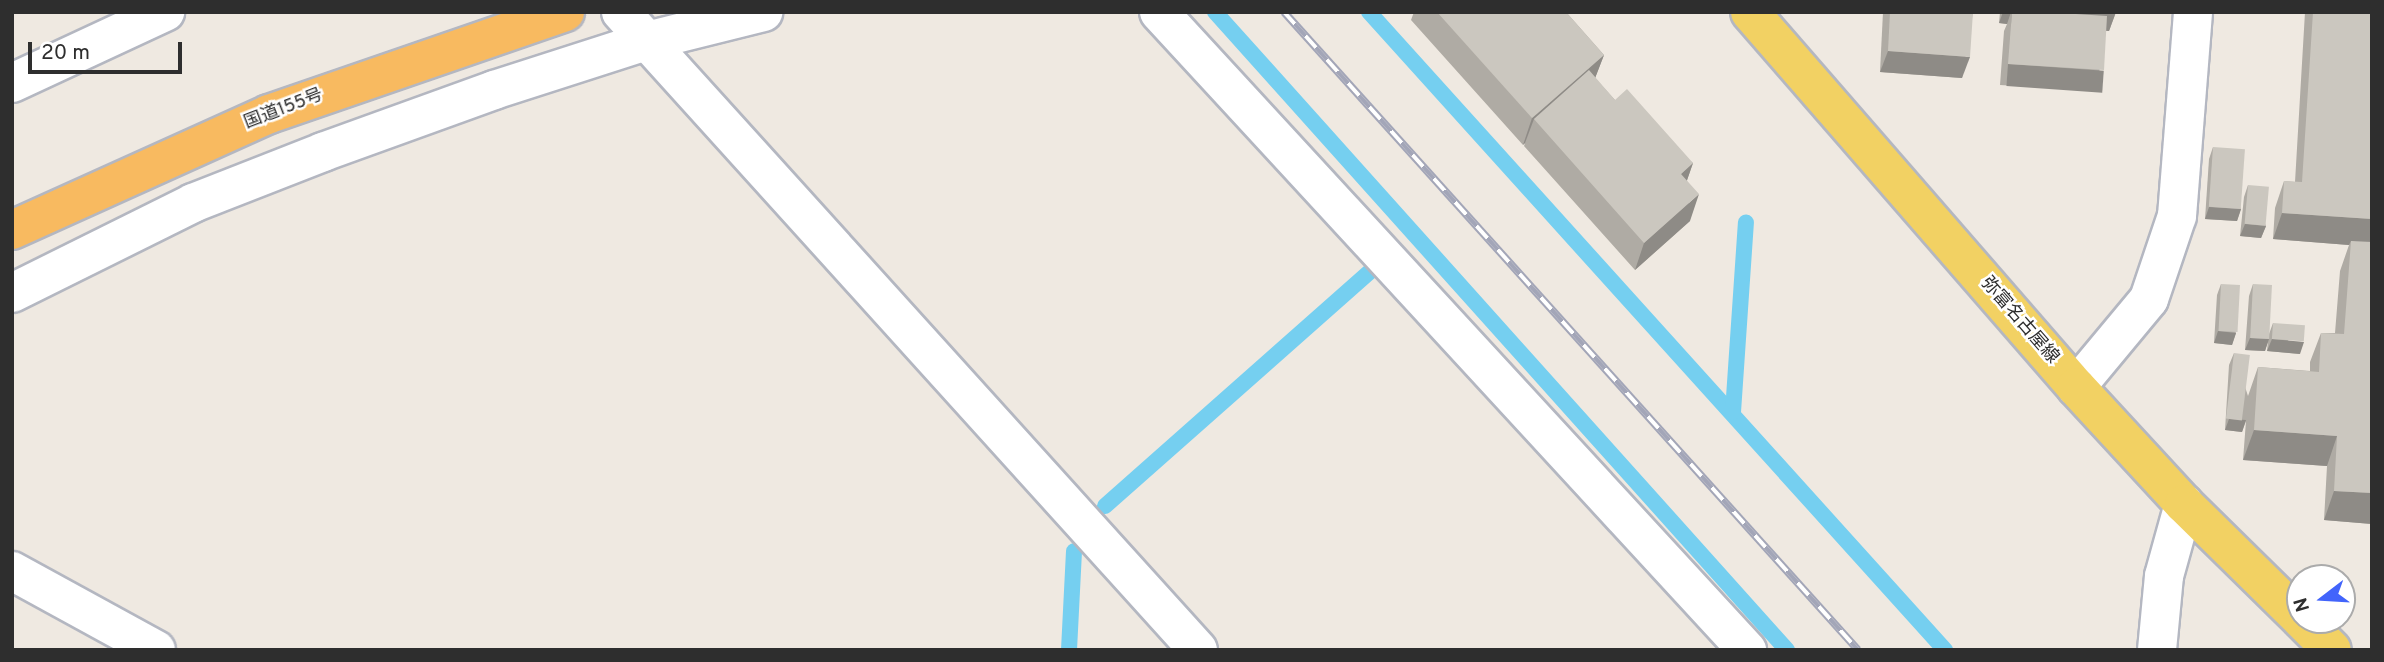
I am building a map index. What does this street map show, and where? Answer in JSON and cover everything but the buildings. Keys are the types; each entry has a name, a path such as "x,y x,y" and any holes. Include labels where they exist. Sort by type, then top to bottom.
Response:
{"highway":[{"name":"国道155号","path":"12,230 268,114 565,12"}],"main road":[{"name":"弥富名古屋線","path":"1750,12 2076,387 2184,504 2286,604"},
{"name":"弥富名古屋線","path":"2316,634 2332,650"}],"street":[{"path":"12,83 165,12"},
{"path":"621,12 1198,650"},
{"path":"12,293 194,203 494,90 647,41 763,12"},
{"path":"1159,12 1747,650"},
{"path":"2076,387 2149,299 2177,216 2193,12"},
{"path":"2157,650 2164,576 2184,504"},
{"path":"12,571 156,650"}],"waterway":[{"path":"1215,12 1787,650"},
{"path":"1369,12 1945,650"},
{"path":"1733,412 1746,222"},
{"path":"1105,506 1375,267"},
{"path":"1069,650 1074,551"}],"railway":[{"path":"1284,12 1858,650"}]}
